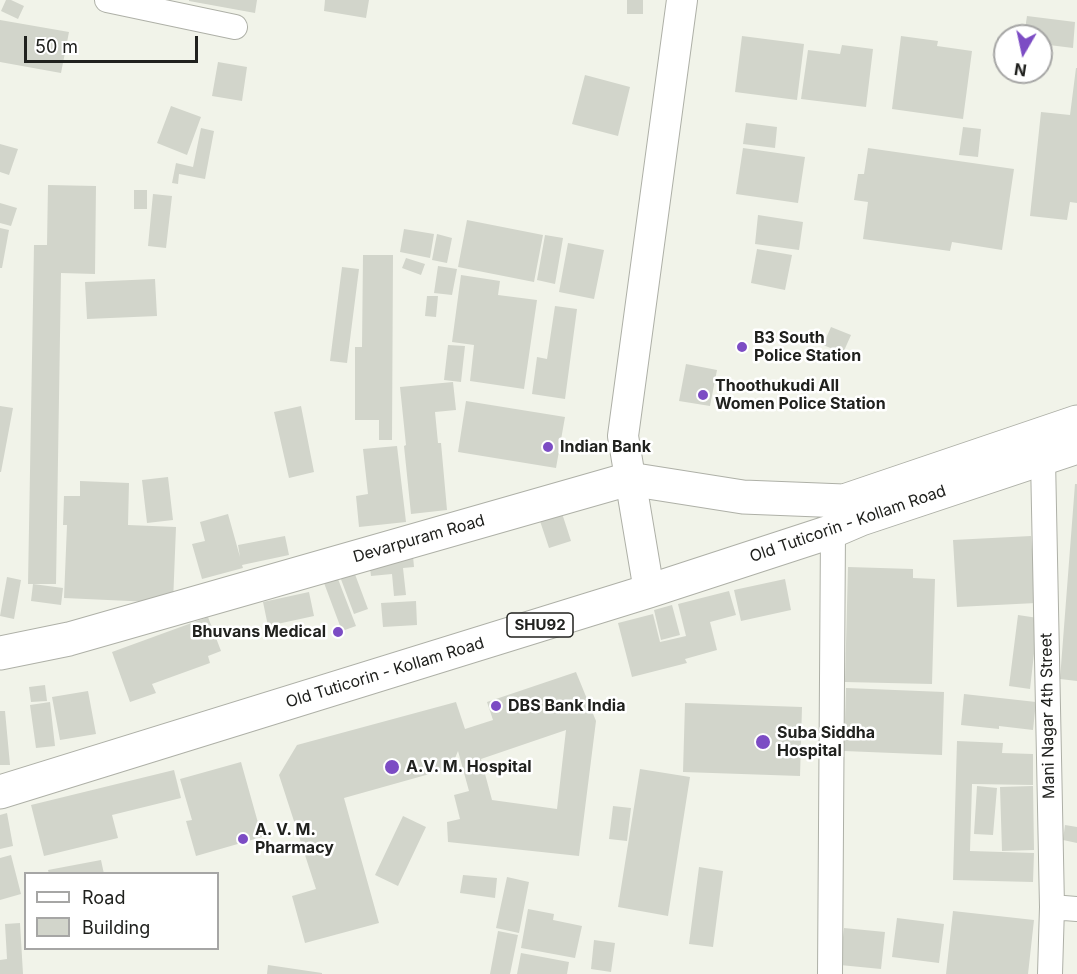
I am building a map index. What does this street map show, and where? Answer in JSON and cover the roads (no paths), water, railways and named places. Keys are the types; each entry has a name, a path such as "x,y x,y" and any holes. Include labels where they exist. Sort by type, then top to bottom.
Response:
{"main road":[{"path":"839,516 1077,422"},
{"name":"Old Tuticorin - Kollam Road","path":"0,792 649,591 839,516 861,519 1077,447"},
{"name":"Devarpuram Road","path":"0,653 69,639 629,479 743,497 839,516"}],"street":[{"path":"107,0 236,27"},
{"path":"649,591 623,436 682,0"},
{"name":"Mani Nagar 4th Street","path":"1043,459 1052,907 1050,974"},
{"path":"830,974 839,516"},
{"path":"1052,907 1077,909"}],"place":[{"name":"B3 South Police Station","path":"742,347"},
{"name":"Thoothukudi All Women Police Station","path":"703,395"},
{"name":"Indian Bank","path":"548,447"},
{"name":"Bhuvans Medical","path":"338,632"},
{"name":"DBS Bank India","path":"496,706"},
{"name":"Suba Siddha Hospital","path":"763,742"},
{"name":"A.V. M. Hospital","path":"392,767"},
{"name":"A. V. M. Pharmacy","path":"243,839"}]}
